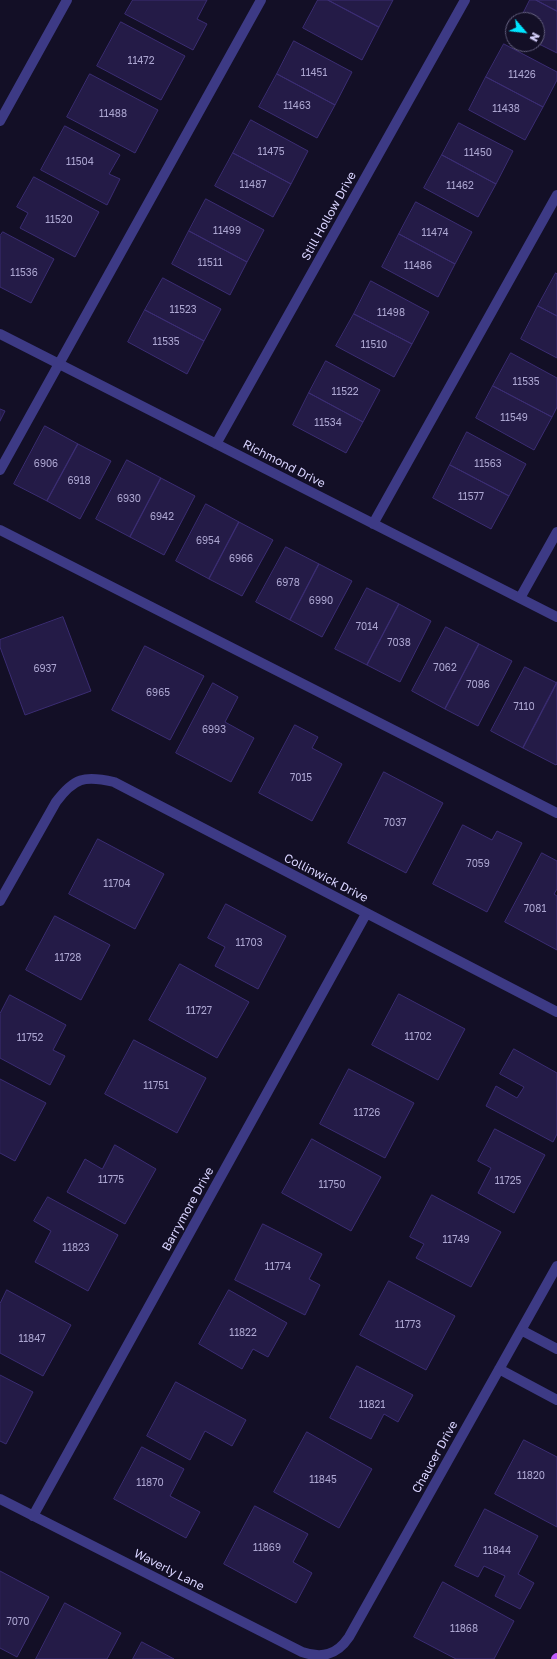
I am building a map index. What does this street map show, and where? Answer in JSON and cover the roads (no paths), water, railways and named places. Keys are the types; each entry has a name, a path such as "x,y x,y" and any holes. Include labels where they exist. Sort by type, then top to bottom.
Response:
{"street":[{"path":"0,121 67,0"},
{"path":"0,470 261,0"},
{"name":"Still Hollow Drive","path":"216,444 465,0"},
{"path":"373,524 557,195"},
{"name":"Richmond Drive","path":"0,334 557,617"},
{"path":"520,598 557,532"},
{"path":"2,534 557,813"},
{"name":"Collinwick Drive","path":"0,901 56,802 72,784 81,779 99,779 114,782 557,1012"},
{"name":"Barrymore Drive","path":"33,1516 366,914"},
{"name":"Chaucer Drive","path":"329,1654 338,1651 349,1637 557,1266"},
{"path":"521,1330 557,1349"},
{"path":"499,1369 557,1400"},
{"name":"Waverly Lane","path":"0,1499 302,1652 316,1656 329,1654"}]}
